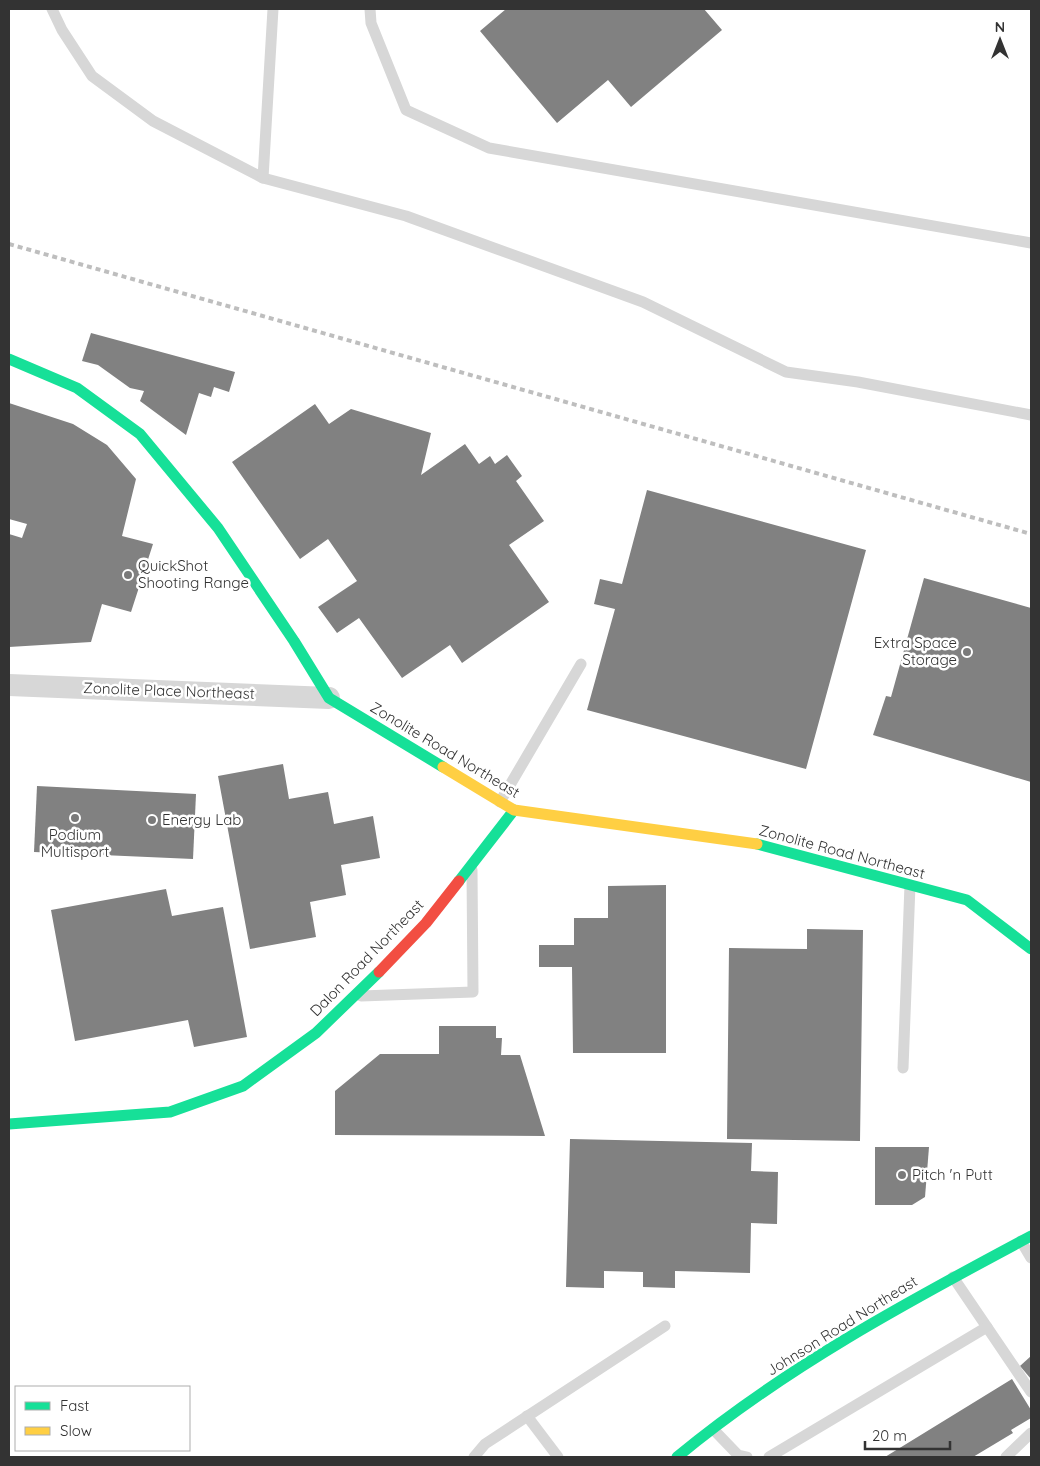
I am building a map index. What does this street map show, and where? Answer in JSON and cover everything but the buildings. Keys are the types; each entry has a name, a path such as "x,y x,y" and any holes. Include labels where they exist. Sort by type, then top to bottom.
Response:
{"street":[{"name":"Zonolite Road Northeast","path":"9,359 77,388 140,434 218,528 294,641 329,698 500,802 514,810 756,844 967,900 1031,949"},
{"name":"Zonolite Place Northeast","path":"9,685 329,698"},
{"name":"Dalon Road Northeast","path":"9,1124 170,1112 243,1086 316,1033 356,996 426,923 514,810"},
{"name":"Johnson Road Northeast","path":"677,1457 712,1429 799,1368 931,1288 1026,1238"}],"lane":[{"path":"52,9 62,30 92,76 153,121 263,178 406,216 643,302 786,372 858,382 1031,415"},
{"path":"263,178 273,9"},
{"path":"370,9 371,23 406,110 489,148 1031,243"},
{"path":"500,802 581,664"},
{"path":"356,996 473,992 472,864"},
{"path":"903,1068 910,885"},
{"path":"1026,1238 1031,1258"},
{"path":"953,1278 1031,1392"},
{"path":"474,1457 485,1444 665,1326"},
{"path":"769,1457 987,1327"},
{"path":"527,1416 558,1457"},
{"path":"712,1429 741,1457"},
{"path":"1006,1457 1031,1433"}],"railway":[{"path":"9,244 1031,534"}],"traffic: fast":[{"path":"9,359 77,388 140,434 218,528 294,641 329,698 443,767"},
{"path":"459,881 514,810"},
{"path":"757,844 967,900 1031,949"},
{"path":"9,1124 170,1112 243,1086 316,1033 379,972"},
{"path":"677,1457 760,1394 804,1365 939,1285 1031,1236"}],"traffic: slow":[{"path":"443,767 514,810 757,844"}],"traffic: jam":[{"path":"379,972 426,923 459,881"}],"place":[{"name":"QuickShot Shooting Range","path":"128,575"},
{"name":"Extra Space Storage","path":"967,652"},
{"name":"Podium Multisport","path":"75,818"},
{"name":"Energy Lab","path":"152,820"},
{"name":"Pitch 'n Putt","path":"902,1175"}]}
